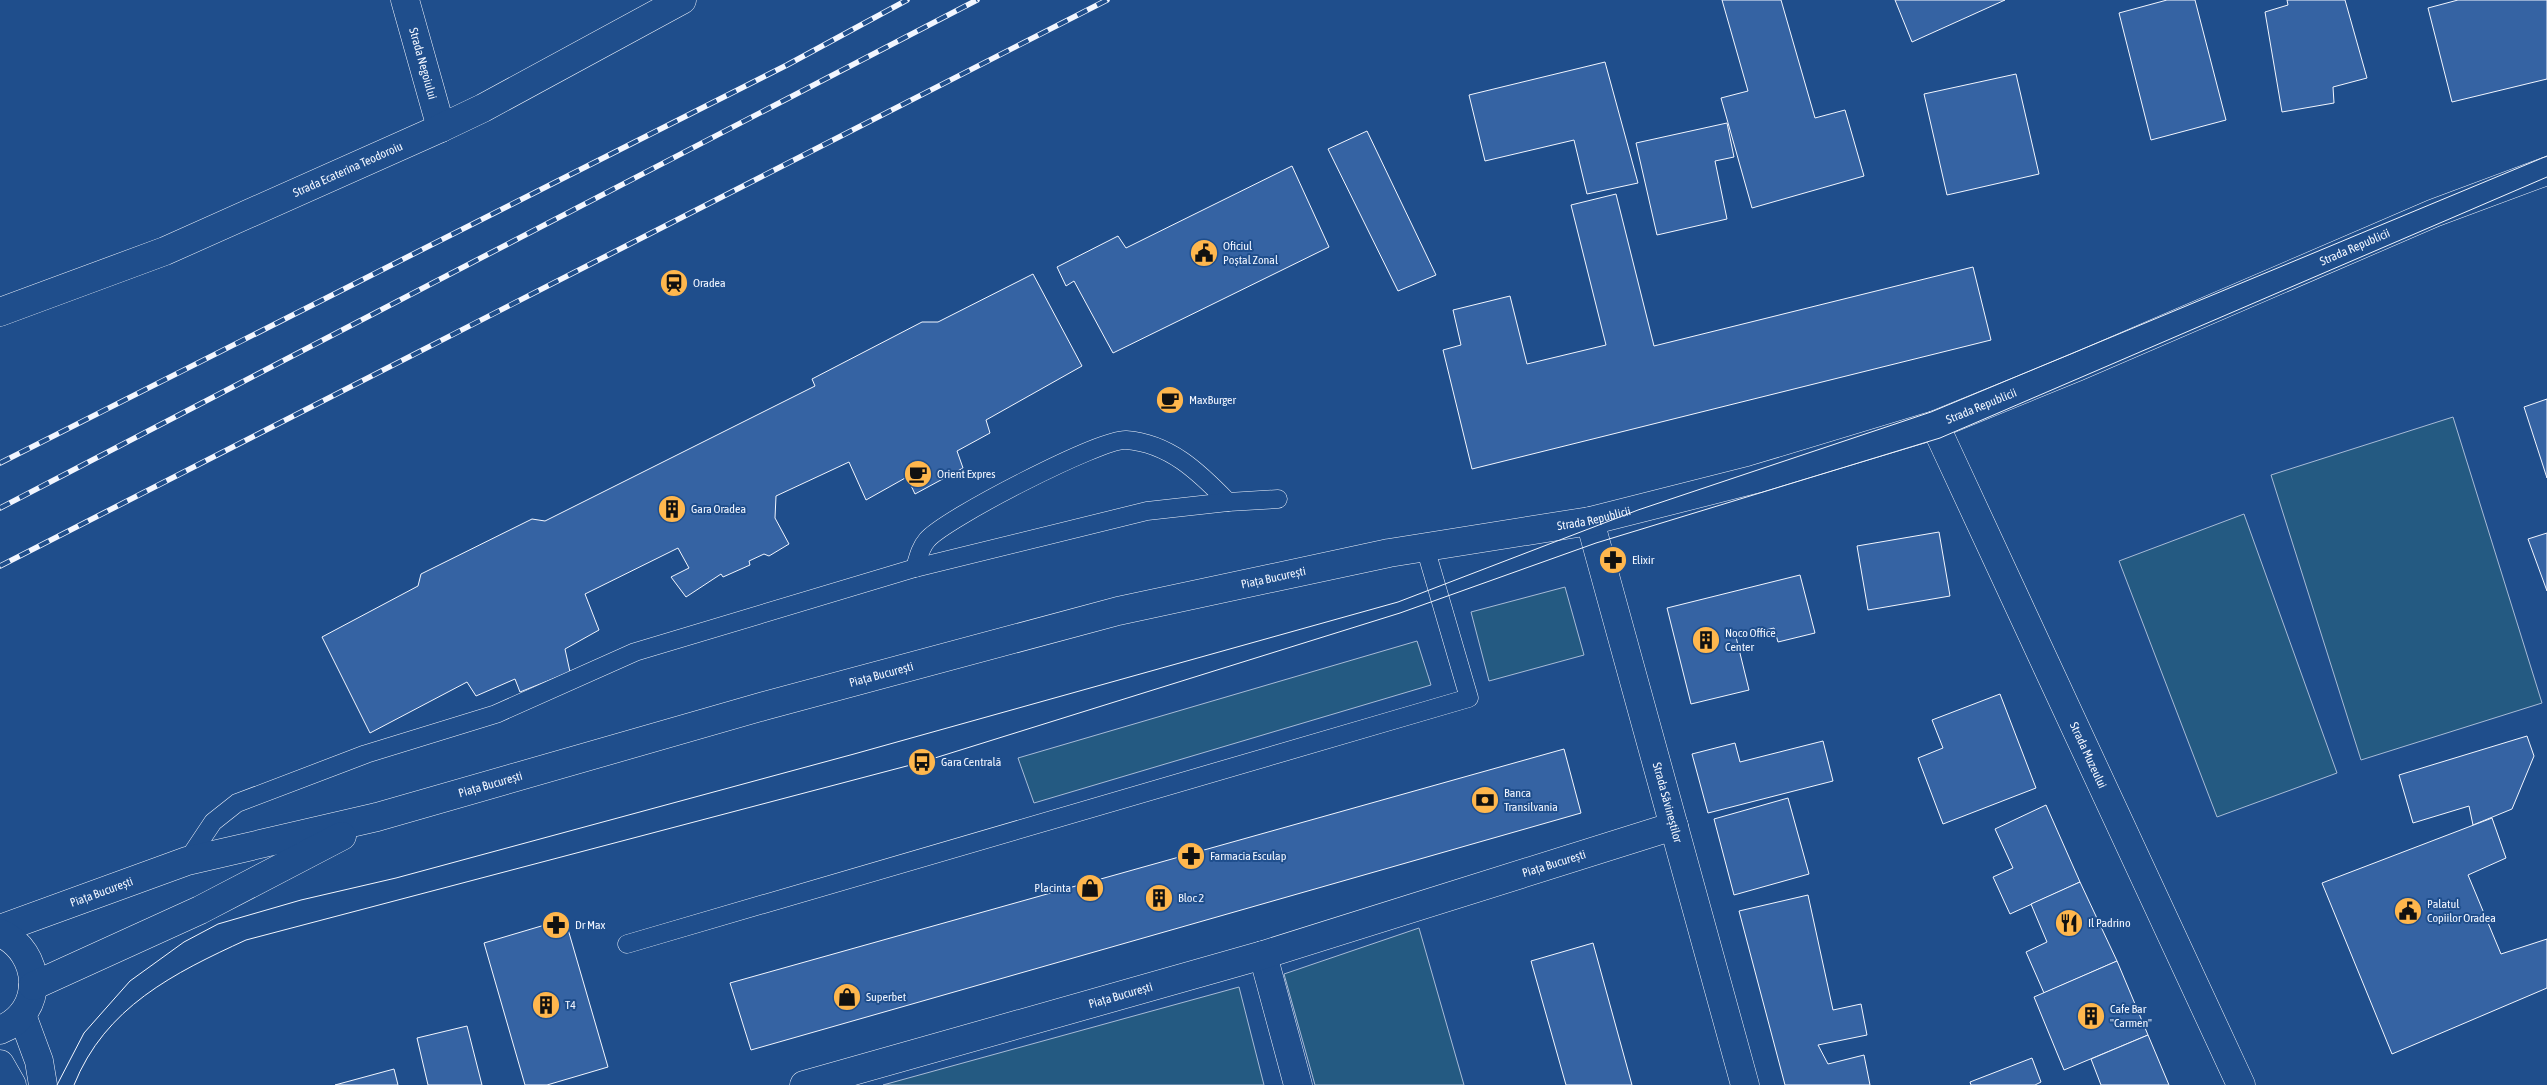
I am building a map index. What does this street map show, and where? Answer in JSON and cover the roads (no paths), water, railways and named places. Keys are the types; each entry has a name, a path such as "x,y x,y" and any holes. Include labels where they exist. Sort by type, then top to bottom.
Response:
{"main road":[{"name":"Strada Negoiului","path":"405,0 441,128"},
{"name":"Strada Ecaterina Teodoroiu","path":"0,312 165,251 441,128 483,108 682,0"},
{"name":"Strada Republicii","path":"1389,552 1590,521 1756,479 1935,425 2077,367 2434,213 2547,172"},
{"name":"Strada Muzeului","path":"1935,425 2241,1085"},
{"name":"Strada Săvineștilor","path":"1590,521 1745,1085"},
{"name":"Piața București","path":"0,931 188,861 377,817 755,709 1099,616 1389,552"},
{"name":"Piața București","path":"33,986 200,910 377,817"},
{"name":"Piața București","path":"804,1085 1263,955 1674,826"},
{"path":"0,931 20,946 28,958 33,972 30,1002 11,1023 38,1061 43,1085"},
{"path":"1263,955 1298,1085"},
{"path":"0,1064 12,1085"}],"lane":[{"path":"916,568 918,554 927,540 962,515 1032,477 1124,440 1158,446 1198,471 1228,502"},
{"path":"188,861 213,822 237,803 366,754 496,714 635,652 916,568 1147,511 1228,502 1278,500"},
{"path":"627,944 1469,698 1425,547"}],"tram line":[{"path":"57,1085 84,1033 130,981 184,942 218,924 301,900 396,878 854,754 1398,602 1638,510 1931,412 2547,156"},
{"path":"74,1085 87,1058 104,1034 123,1014 168,980 246,940 922,762 1400,613 1596,543 1940,438 2547,177"}],"railway":[{"path":"0,463 787,65 907,0"},
{"path":"0,508 977,0"},
{"path":"0,566 1107,0"}],"place":[{"name":"Oficiul Poștal Zonal","path":"1204,253"},
{"name":"Oradea","path":"674,283"},
{"name":"MaxBurger","path":"1170,400"},
{"name":"Orient Expres","path":"918,474"},
{"name":"Gara Oradea","path":"672,509"},
{"name":"Elixir","path":"1613,560"},
{"name":"Noco Office Center","path":"1706,640"},
{"name":"Gara Centrală","path":"922,762"},
{"name":"Banca Transilvania","path":"1485,800"},
{"name":"Farmacia Esculap","path":"1191,856"},
{"name":"Placinta","path":"1090,888"},
{"name":"Bloc 2","path":"1159,898"},
{"name":"Palatul Copiilor Oradea","path":"2408,911"},
{"name":"Il Padrino","path":"2069,923"},
{"name":"Dr Max","path":"556,925"},
{"name":"Superbet","path":"847,997"},
{"name":"T4","path":"546,1005"},
{"name":"Cafe Bar \"Carmen\"","path":"2091,1016"}]}
